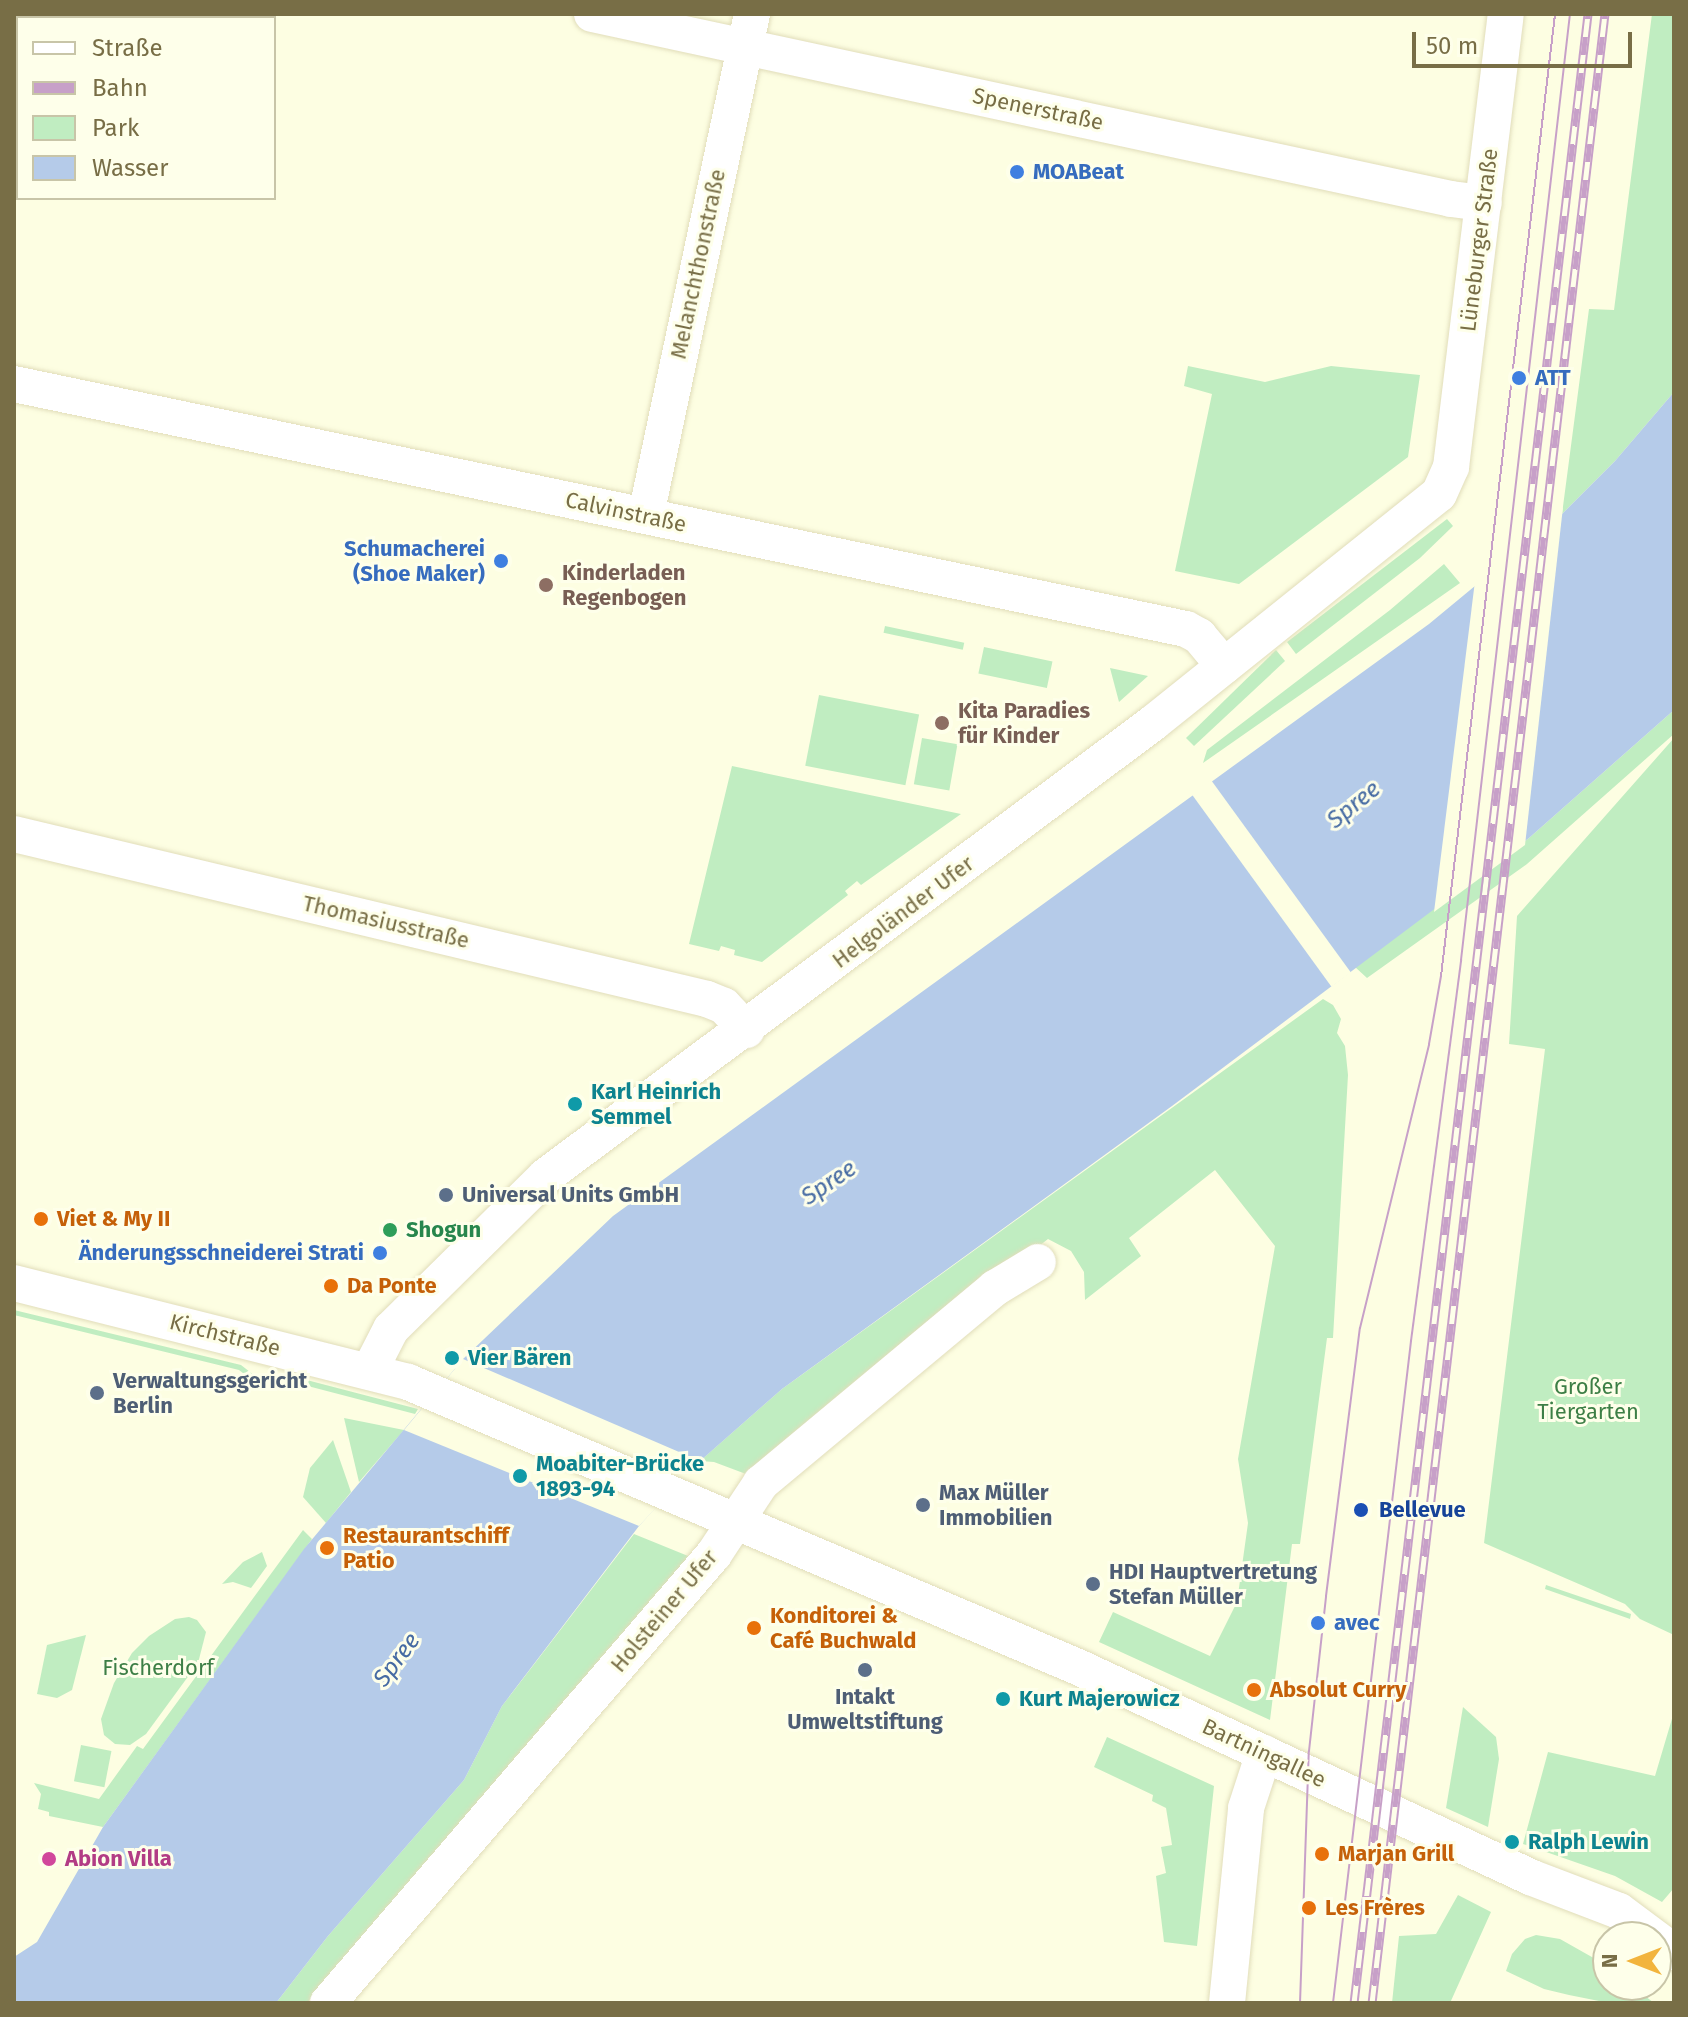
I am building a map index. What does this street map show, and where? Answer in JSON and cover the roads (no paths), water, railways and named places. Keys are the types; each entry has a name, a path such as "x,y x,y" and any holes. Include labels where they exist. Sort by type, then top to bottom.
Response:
{"street":[{"name":"Spenerstraße","path":"592,14 749,30 1451,199 1484,203"},
{"name":"Lüneburger Straße","path":"1451,467 1506,14"},
{"name":"Melanchthonstraße","path":"646,515 749,30"},
{"name":"Calvinstraße","path":"14,384 1186,629 1199,636 1224,666"},
{"name":"Helgoländer Ufer","path":"370,1370 391,1329 546,1176 746,1030 1224,666 1439,494 1451,467"},
{"name":"Thomasiusstraße","path":"14,834 707,999 724,1006 746,1030"},
{"name":"Holsteiner Ufer","path":"328,2003 714,1554 735,1520 775,1468 995,1288 1038,1262"},
{"name":"Kirchstraße","path":"14,1283 370,1370 434,1393 669,1493"},
{"name":"Bartningallee","path":"669,1493 1068,1663 1530,1877 1619,1911 1674,1952"},
{"path":"1227,2003 1246,1808 1264,1753"}],"water":[{"name":"Spree","path":"1674,392 1674,710 1529,838 1172,1106 782,1389 691,1469 639,1526 502,1706 464,1780 328,1936 276,2003 14,2003 14,1957 37,1942 103,1827 304,1549 463,1359 613,1216 1429,624 1562,514 1615,461"}],"tram line":[{"path":"1300,2003 1309,1751 1360,1328 1429,1044 1441,976 1555,14"},
{"path":"1333,2003 1411,1341 1461,960 1570,14"}],"railway":[{"path":"1354,2003 1588,14"},
{"path":"1372,2003 1605,14"}],"place":[{"name":"MOABeat","path":"1017,172"},
{"name":"ATT","path":"1519,378"},
{"name":"Schumacherei (Shoe Maker)","path":"501,561"},
{"name":"Kinderladen Regenbogen","path":"546,585"},
{"name":"Kita Paradies für Kinder","path":"942,723"},
{"name":"Karl Heinrich Semmel","path":"575,1104"},
{"name":"Universal Units GmbH","path":"446,1195"},
{"name":"Viet & My II","path":"41,1219"},
{"name":"Shogun","path":"390,1230"},
{"name":"Änderungsschneiderei Strati","path":"380,1253"},
{"name":"Da Ponte","path":"331,1286"},
{"name":"Vier Bären","path":"452,1358"},
{"name":"Verwaltungsgericht Berlin","path":"97,1393"},
{"name":"Moabiter-Brücke 1893-94","path":"520,1476"},
{"name":"Max Müller Immobilien","path":"923,1505"},
{"name":"Bellevue","path":"1361,1510"},
{"name":"Restaurantschiff Patio","path":"327,1548"},
{"name":"HDI Hauptvertretung Stefan Müller","path":"1093,1584"},
{"name":"avec","path":"1318,1623"},
{"name":"Konditorei & Café Buchwald","path":"754,1628"},
{"name":"Intakt Umweltstiftung","path":"865,1670"},
{"name":"Absolut Curry","path":"1254,1690"},
{"name":"Kurt Majerowicz","path":"1003,1699"},
{"name":"Ralph Lewin","path":"1512,1842"},
{"name":"Marjan Grill","path":"1322,1854"},
{"name":"Abion Villa","path":"49,1859"},
{"name":"Les Frères","path":"1309,1908"}],"park label":[{"name":"Großer Tiergarten","path":"1588,1398"},
{"name":"Fischerdorf","path":"158,1668"}]}
